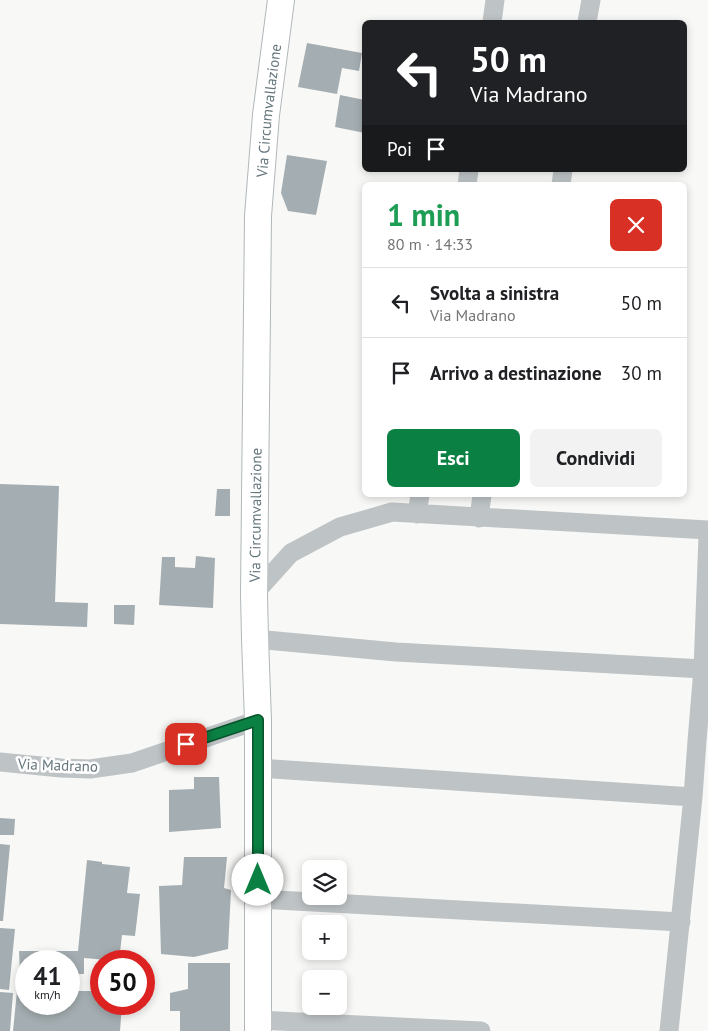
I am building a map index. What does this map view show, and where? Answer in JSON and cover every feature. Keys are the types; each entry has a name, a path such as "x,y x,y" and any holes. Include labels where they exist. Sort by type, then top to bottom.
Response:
{"main road":[{"name":"Via Circumvallazione","path":"258,1025 258,720 254,594 258,216 266,115 281,0"}],"street":[{"path":"492,20 495,0"},
{"path":"587,20 591,0"},
{"path":"417,514 420,497"},
{"path":"479,518 482,497"},
{"path":"254,594 291,553 340,527 392,512 708,530"},
{"path":"669,1031 693,797 702,741 708,536"},
{"path":"255,640 396,652 704,669"},
{"name":"Via Madrano","path":"0,762 90,769 132,762 258,720"},
{"path":"258,768 693,797"},
{"path":"258,899 681,922"},
{"path":"258,1025 481,1031"}],"building":[{"path":"307,43 362,53 359,71 342,68 337,94 298,87"},
{"path":"340,95 362,99 362,132 335,127"},
{"path":"287,155 327,161 316,215 288,211 281,193"},
{"path":"0,484 59,486 55,602 88,603 87,627 0,624"},
{"path":"217,489 230,489 230,516 215,516"},
{"path":"196,556 215,558 213,608 159,605 162,557 175,557 175,567 195,568"},
{"path":"114,605 135,605 134,625 114,624"},
{"path":"194,777 219,777 221,828 169,832 169,790 194,789"},
{"path":"0,818 15,819 14,835 0,835"},
{"path":"0,844 10,845 3,921 0,921"},
{"path":"184,857 227,857 224,888 231,890 228,949 194,957 161,954 159,886 182,885"},
{"path":"87,860 102,862 102,864 130,867 127,893 140,894 135,936 122,935 120,950 90,950 90,959 84,958 84,974 80,974 80,950 78,950"},
{"path":"0,928 15,929 9,990 0,989"},
{"path":"188,963 230,963 230,1031 180,1031 180,1011 170,1011 170,993 188,989"},
{"path":"80,991 90,991 90,1015 121,1015 120,1031 13,1031 15,1011 15,1015 80,1015"},
{"path":"0,992 13,993 10,1031 0,1031"}],"route":[{"path":"186,744 258,720 258,880"}]}
